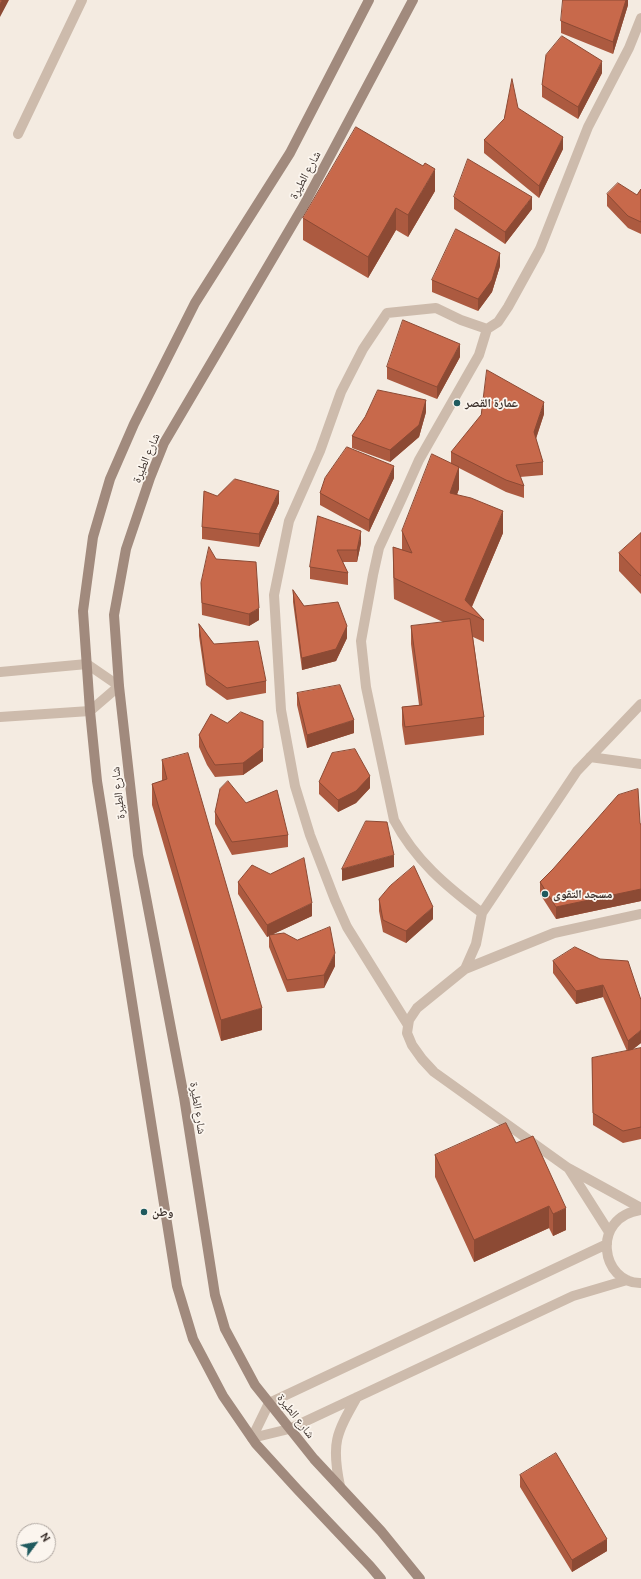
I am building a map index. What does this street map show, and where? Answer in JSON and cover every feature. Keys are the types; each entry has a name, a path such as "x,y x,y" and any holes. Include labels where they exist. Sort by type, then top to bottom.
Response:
{"main road":[{"name":"شارع الطيرة","path":"369,0 290,153 195,303 134,424 110,479 93,537 83,611 86,664 97,781 177,1286 193,1339 223,1396 252,1438 297,1489 381,1579"},
{"name":"شارع الطيرة","path":"413,0 304,205 164,443 150,478 126,549 114,615 119,686 138,855 184,1097 215,1294 225,1329 255,1385 289,1429 314,1459 381,1531 420,1579"}],"street":[{"path":"18,134 82,0"},
{"path":"482,913 450,889 417,855 404,839 394,820 366,687 361,641 378,548 419,460 479,354 487,329 498,322 508,307 540,249 588,127 629,48 641,18"},
{"path":"408,1025 347,927 310,835 295,786 281,710 274,595 289,521 320,451 341,392 364,349 387,313 436,308 460,320 487,329"},
{"path":"0,672 86,664 119,686 90,711 0,717"},
{"path":"465,969 476,944 482,913 577,771 641,704"},
{"path":"590,757 641,764"},
{"path":"641,914 554,933 465,969 417,1008 409,1020 407,1033 412,1045 434,1072 568,1168 641,1209"},
{"path":"568,1168 609,1232"},
{"path":"640,1284 627,1280 617,1273 610,1264 606,1251 611,1227 620,1218 631,1211 641,1209"},
{"path":"252,1438 269,1403 607,1244"},
{"path":"252,1438 289,1429 573,1296 627,1280"},
{"path":"340,1486 336,1465 335,1448 337,1435 357,1397"}],"building":[{"path":"563,0 626,0 613,42 561,21"},
{"path":"562,36 602,61 578,107 542,85 546,55"},
{"path":"512,79 518,108 563,137 539,186 484,140 504,119"},
{"path":"356,127 423,166 425,163 435,169 408,215 396,208 368,257 303,218"},
{"path":"468,159 532,197 505,232 454,197"},
{"path":"618,183 637,195 641,189 641,222 628,216 607,194"},
{"path":"456,229 500,253 492,280 478,299 432,280"},
{"path":"403,320 460,344 437,387 387,367"},
{"path":"487,370 544,402 534,432 543,462 516,465 524,486 506,480 451,452 481,415"},
{"path":"378,390 426,400 419,425 390,450 352,436 365,417"},
{"path":"347,447 394,466 369,520 320,493 325,478"},
{"path":"432,454 459,467 450,493 471,498 503,511 465,600 484,620 394,578 393,547 412,553 402,531"},
{"path":"235,479 279,491 259,534 202,527 204,491 217,496"},
{"path":"318,516 361,531 357,550 337,550 348,573 310,567"},
{"path":"641,533 641,576 619,553"},
{"path":"209,547 216,559 256,562 259,608 249,614 202,603 201,583"},
{"path":"293,590 304,606 338,602 347,626 336,649 302,658"},
{"path":"470,619 484,717 405,727 402,707 422,705 411,626"},
{"path":"199,624 214,644 258,641 266,681 227,688 206,673"},
{"path":"340,685 354,720 307,735 297,693"},
{"path":"241,712 263,721 263,748 243,763 215,765 199,735 211,714 227,723"},
{"path":"355,749 370,776 356,791 338,800 319,782 332,753"},
{"path":"188,753 262,1008 221,1020 152,784 167,779 162,760"},
{"path":"228,781 246,803 277,790 288,835 232,842 215,812 220,789"},
{"path":"638,789 641,825 641,889 556,907 540,882 618,795"},
{"path":"366,821 387,822 394,855 342,869"},
{"path":"304,858 312,903 267,925 238,882 252,865 270,874"},
{"path":"414,866 433,907 406,931 383,920 379,899 390,886"},
{"path":"330,927 335,953 324,975 287,980 269,935 284,933 297,940"},
{"path":"575,947 600,959 628,961 641,1000 641,1030 628,1041 603,985 576,991 553,961"},
{"path":"641,1048 641,1127 623,1131 593,1113 592,1058"},
{"path":"506,1123 516,1143 533,1136 566,1208 553,1214 549,1206 474,1240 435,1155"},
{"path":"556,1453 607,1539 572,1560 520,1475"}],"place":[{"name":"عمارة القصر","path":"457,403"},
{"name":"مسجد التقوى","path":"545,894"},
{"name":"وطن","path":"144,1212"}]}
